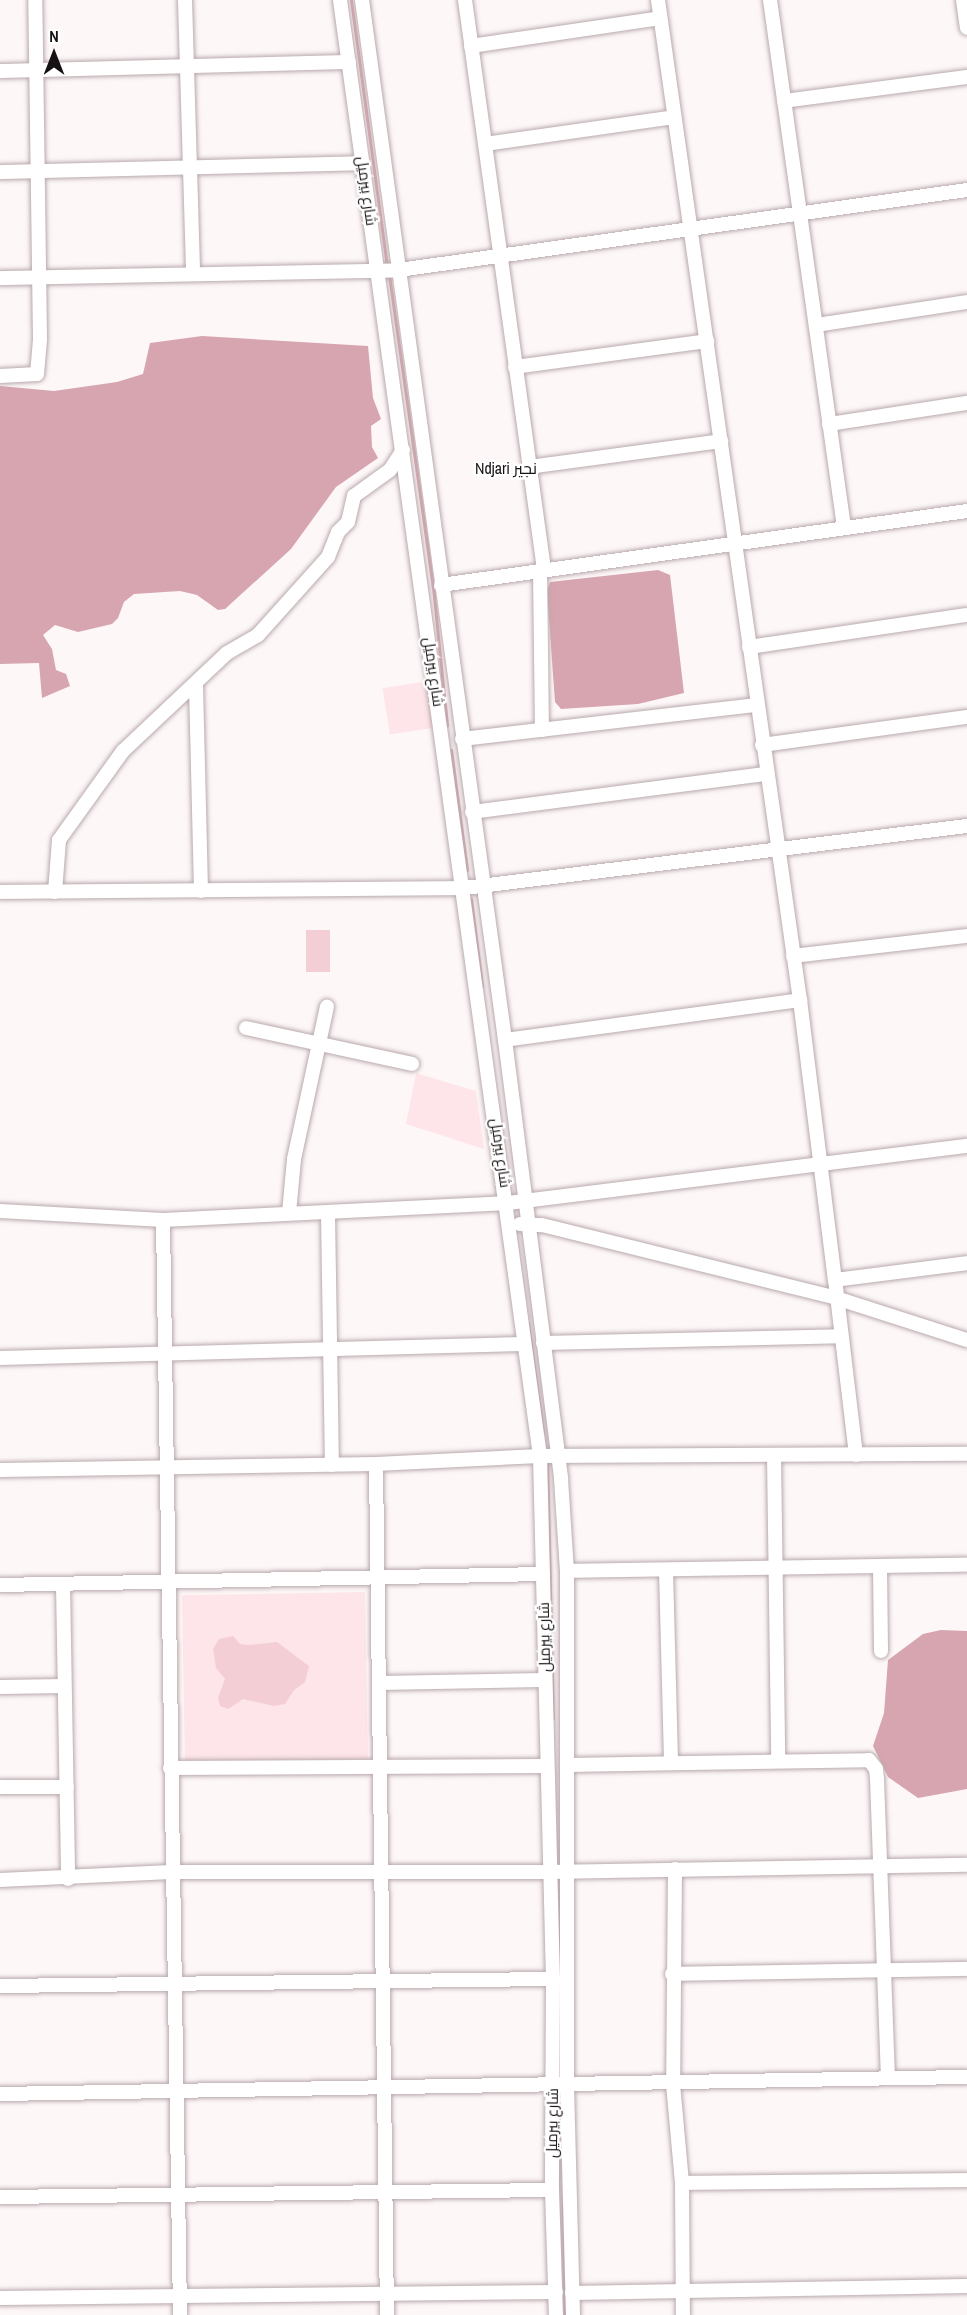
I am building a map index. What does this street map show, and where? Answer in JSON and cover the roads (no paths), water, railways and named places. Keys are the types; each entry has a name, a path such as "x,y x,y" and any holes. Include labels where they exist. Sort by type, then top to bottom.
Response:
{"street":[{"path":"0,376 37,374 39,277 35,0"},
{"path":"185,0 193,271"},
{"name":"شارع بيرميل","path":"340,0 363,163 388,270 441,585 472,812 474,887 523,1344 540,1456 553,1978 573,2315"},
{"name":"شارع بيرميل","path":"362,0 403,450 474,887 506,1040 559,1458 567,1571 568,1870 560,2086 552,2190 556,2315"},
{"path":"465,0 502,257 542,569 542,730"},
{"path":"658,0 766,774 800,1000 856,1455"},
{"path":"774,0 799,214 844,527"},
{"path":"963,0 967,28"},
{"path":"471,46 660,18"},
{"path":"0,70 349,62"},
{"path":"784,101 967,77"},
{"path":"485,144 674,117"},
{"path":"0,172 363,163"},
{"path":"0,278 193,271 388,270 502,257 967,190"},
{"path":"816,325 967,302"},
{"path":"515,367 707,341"},
{"path":"828,424 967,403"},
{"path":"529,467 721,441"},
{"path":"55,892 59,840 123,751 196,686 227,653 258,635 328,557 338,532 348,522 354,496 390,470 403,450"},
{"path":"441,585 967,511"},
{"path":"749,647 967,615"},
{"path":"196,686 201,891"},
{"path":"462,739 757,705"},
{"path":"762,745 967,717"},
{"path":"472,812 766,774"},
{"path":"0,892 474,887 967,826"},
{"path":"793,956 967,936"},
{"path":"506,1040 800,1000"},
{"path":"289,1214 294,1160 327,1007"},
{"path":"246,1028 412,1064"},
{"path":"0,1211 163,1220 328,1214 525,1202 967,1146"},
{"path":"328,1214 332,1464"},
{"path":"163,1220 172,1985 180,2315"},
{"path":"511,1225 528,1223 836,1298 967,1340"},
{"path":"835,1280 967,1263"},
{"path":"543,1343 841,1336"},
{"path":"0,1358 329,1352 523,1344"},
{"path":"0,1470 376,1464 540,1456 559,1458 967,1455"},
{"path":"774,1456 778,1760"},
{"path":"376,1464 375,1578 381,1765 381,1982 387,2315"},
{"path":"567,1571 967,1564"},
{"path":"880,1567 881,1651"},
{"path":"666,1570 671,1761"},
{"path":"0,1585 543,1574"},
{"path":"63,1584 68,1878"},
{"path":"379,1683 544,1680"},
{"path":"0,1687 64,1686"},
{"path":"567,1765 671,1761 869,1760 876,1769 888,2078"},
{"path":"170,1768 381,1765 546,1766"},
{"path":"0,1787 67,1787"},
{"path":"0,1880 171,1872 550,1872 967,1865"},
{"path":"675,1869 672,1974 673,2084 682,2183 683,2315"},
{"path":"672,1974 967,1970"},
{"path":"0,1986 553,1978"},
{"path":"0,2094 384,2085 560,2086 967,2077"},
{"path":"682,2183 967,2180"},
{"path":"0,2197 552,2190"},
{"path":"572,2293 967,2286"},
{"path":"0,2298 386,2292 556,2292"}],"waterway":[{"path":"351,0 387,266"},
{"path":"389,275 433,587 447,725"},
{"path":"451,750 467,870"},
{"path":"471,899 482,986"},
{"path":"528,1323 543,1432"},
{"path":"547,1459 553,1719"},
{"path":"560,1993 560,2016"},
{"path":"563,2203 565,2315"}],"district":[{"name":"Ndjari نجير","path":"506,468"}]}
